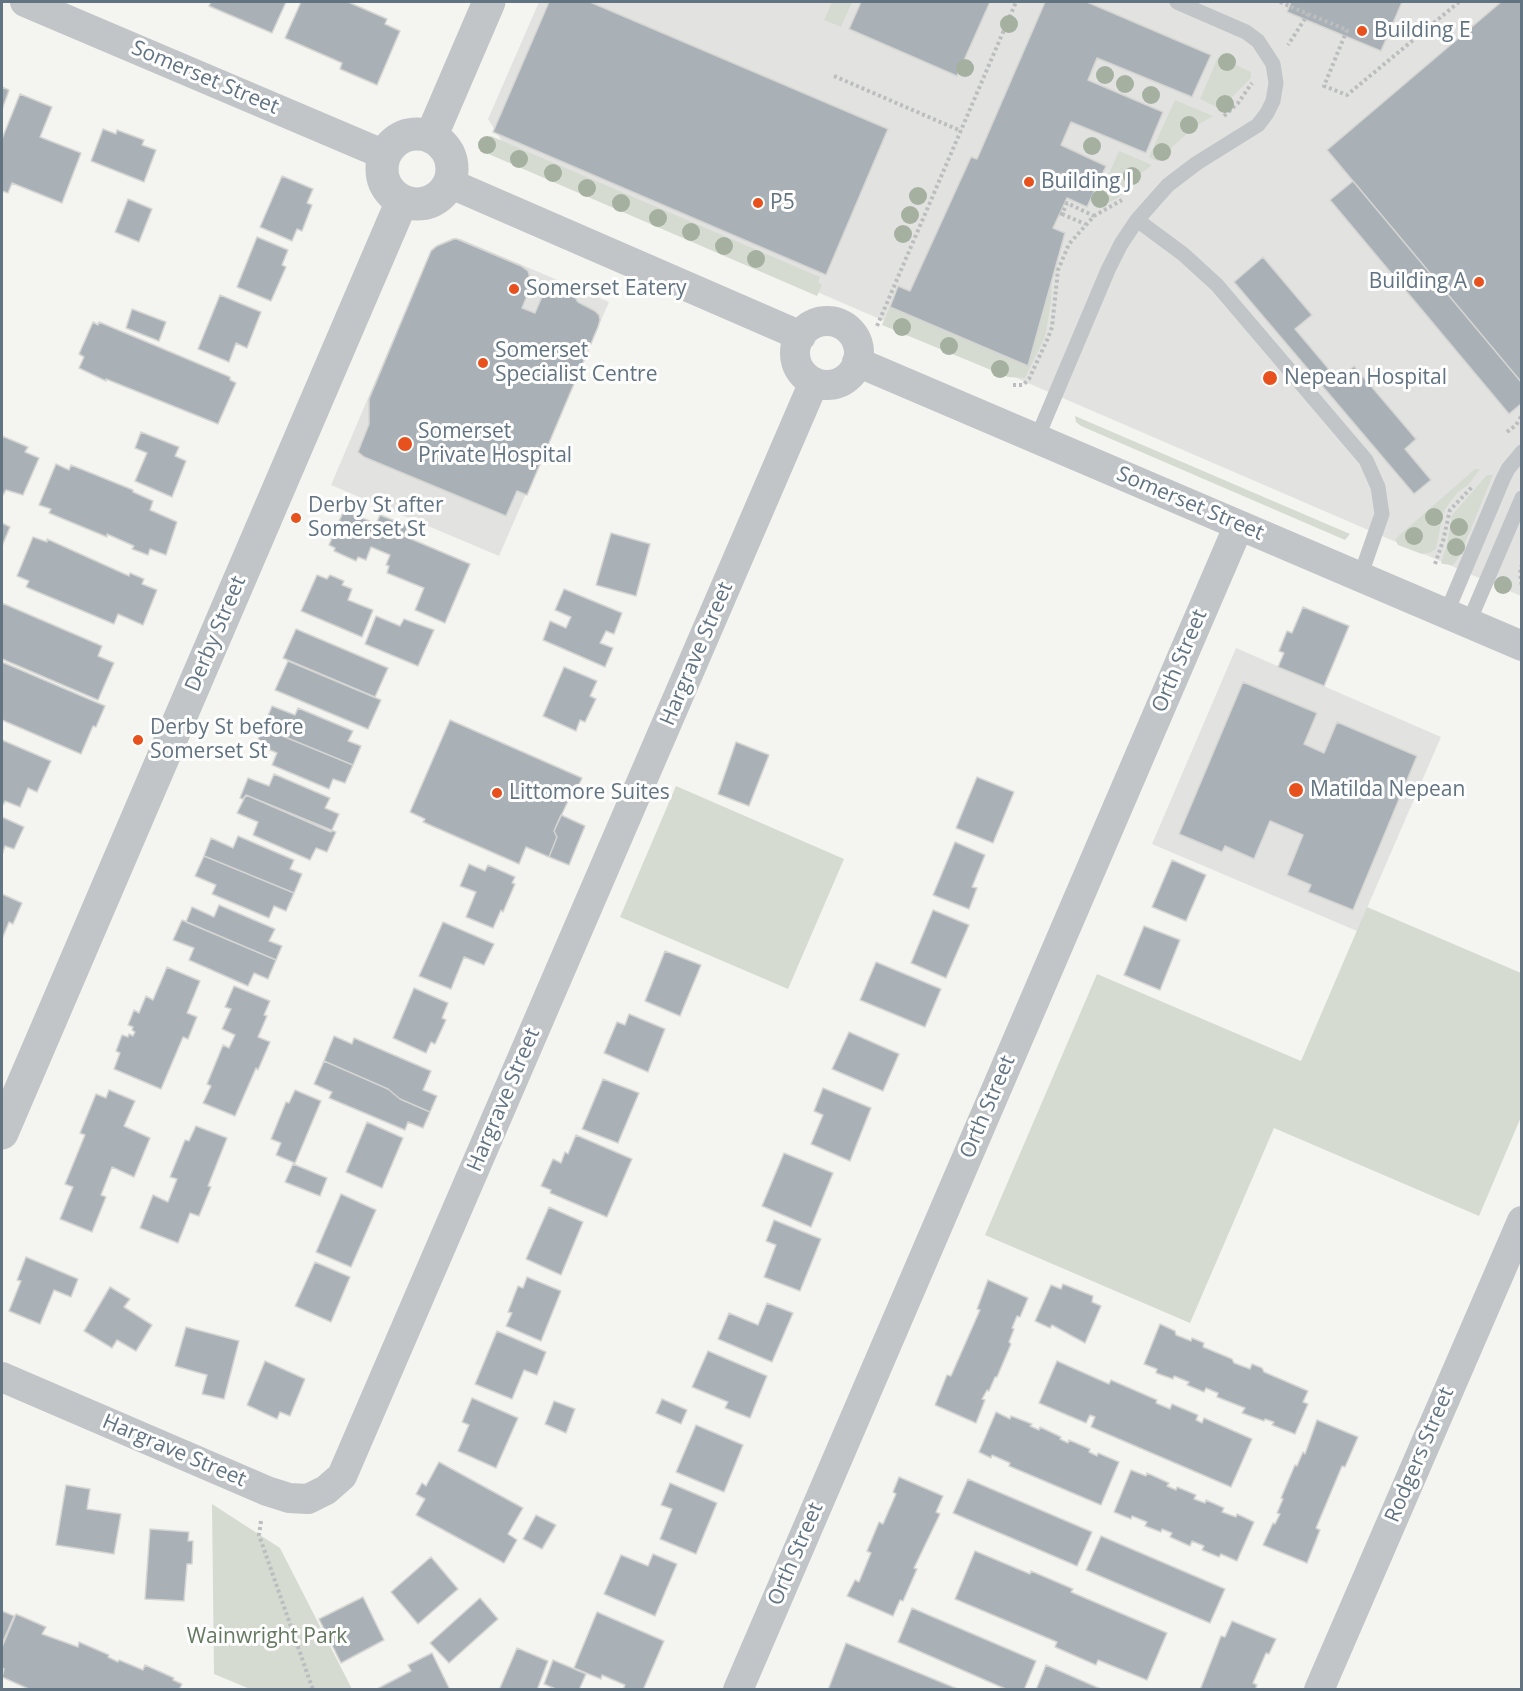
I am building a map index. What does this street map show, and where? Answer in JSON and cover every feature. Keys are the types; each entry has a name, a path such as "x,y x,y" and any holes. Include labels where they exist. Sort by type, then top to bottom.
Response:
{"street":[{"name":"Somerset Street","path":"25,2 385,155"},
{"path":"431,137 489,2"},
{"path":"410,135 431,137 441,143 447,152 452,173 449,183 438,198 429,202 411,204 402,201 393,195 382,176 385,155 399,139 410,135"},
{"path":"449,183 801,336"},
{"name":"Derby Street","path":"2,1132 402,201"},
{"path":"822,321 834,321 849,330 856,339 859,351 852,373 838,382 826,384 814,382 806,376 797,362 797,345 801,336 809,326 822,321"},
{"name":"Somerset Street","path":"857,362 1521,646"},
{"name":"Hargrave Street","path":"2,1377 267,1491 289,1498 309,1499 326,1490 342,1476 814,382"},
{"name":"Orth Street","path":"738,1689 1239,525"},
{"name":"Rodgers Street","path":"1319,1689 1521,1221"}],"lane":[{"path":"1036,438 1108,270 1137,220 1168,185 1197,163 1257,125 1267,114 1273,101 1276,83 1273,64 1258,41 1246,32 1177,2"},
{"path":"1137,220 1183,254 1217,285 1366,460 1378,487 1382,514 1360,577"},
{"path":"1457,619 1503,479 1521,452"},
{"path":"1457,619 1521,498"}],"path":[{"path":"877,326 1016,2"},
{"path":"1280,2 1347,30 1324,86 1347,95 1458,2"},
{"path":"1285,50 1308,14"},
{"path":"834,76 961,131"},
{"path":"1085,224 1061,214 1067,204 1094,216"},
{"path":"1521,564 1521,587"},
{"path":"267,1491 259,1535 313,1689"}],"shaded area":[{"name":"Nepean Hospital","path":"539,2 1521,2 1521,596 514,161 488,119"},
{"name":"Somerset Specialist Centre","path":"453,238 461,239 609,302 499,556 331,485 431,250"},
{"name":"Matilda Nepean","path":"1236,648 1441,737 1357,931 1152,844"}],"green space":[{"path":"832,2 852,2 841,27 824,20"},
{"path":"1218,57 1251,72 1251,78 1220,109 1200,99"},
{"path":"1175,100 1213,116 1194,127 1157,161 1149,157"},
{"path":"491,136 820,277 818,282 822,285 817,296 484,152"},
{"path":"1119,151 1152,165 1139,175 1118,198 1103,205 1096,203"},
{"path":"1052,278 1051,303 1045,337 1025,378 1008,377 882,325 890,307 1028,366"},
{"path":"1075,416 1350,534 1345,540 1081,426 1076,422"},
{"path":"1475,469 1480,469 1468,485 1458,492 1443,513 1436,549 1422,554 1398,545 1395,539"},
{"path":"1487,475 1493,475 1460,555 1453,565 1441,563 1452,515"},
{"path":"676,786 844,859 788,989 620,917"},
{"path":"1367,907 1521,973 1521,1117 1479,1216 1274,1128 1190,1323 985,1235 1097,974 1301,1061"},
{"name":"Wainwright Park","path":"212,1504 280,1548 352,1689 250,1689 214,1674"}],"building":[{"path":"211,2 286,2 272,33 209,6"},
{"path":"301,2 348,2 387,19 385,24 400,31 377,85 340,69 342,63 285,38"},
{"name":"P5","path":"549,2 590,2 888,129 826,275 493,132"},
{"path":"861,2 990,2 957,76 849,29"},
{"name":"Building J","path":"1045,2 1087,2 1211,55 1192,97 1097,58 1088,80 1163,112 1146,153 1071,122 1061,145 1106,166 1087,207 1067,198 1053,228 1065,233 1028,366 890,307 898,286 910,291 971,157 977,159"},
{"name":"Building E","path":"1291,2 1402,2 1381,51 1287,12"},
{"name":"Building A","path":"1501,2 1522,2 1522,383 1327,150"},
{"path":"2,87 9,90 2,110"},
{"path":"20,94 52,107 40,137 81,153 62,203 12,183 8,193 2,191 2,139"},
{"path":"103,129 116,134 117,130 144,140 142,145 156,150 144,182 91,161"},
{"path":"282,176 313,189 307,203 312,205 302,231 297,229 292,241 260,227"},
{"path":"1353,181 1522,383 1522,403 1509,414 1330,200"},
{"path":"128,199 152,209 139,242 115,232"},
{"path":"257,237 288,250 282,265 286,267 271,301 237,287"},
{"name":"Somerset Specialist Centre","path":"454,239 521,266 528,271 532,284 522,308 535,313 546,287 552,282 569,288 578,302 595,311 600,320 527,495 517,491 506,516 364,457 358,452 369,424 369,399 431,251"},
{"path":"1263,257 1312,315 1295,329 1338,380 1354,366 1416,439 1405,449 1431,480 1414,494 1234,282"},
{"path":"220,295 261,312 247,348 236,343 229,362 198,349"},
{"path":"132,309 166,322 159,341 126,328"},
{"path":"93,322 98,325 99,322 230,377 230,380 236,383 218,424 106,379 106,381 79,368 84,357 79,354"},
{"path":"141,432 179,447 175,456 186,461 172,497 135,481 147,453 135,448"},
{"path":"2,436 28,447 25,452 39,458 23,495 6,490 2,494"},
{"path":"56,464 69,470 71,465 133,490 153,501 150,510 177,522 166,555 150,549 148,555 132,549 134,546 49,513 51,509 39,505"},
{"path":"344,510 376,524 380,515 408,526 404,536 470,564 445,623 415,610 424,588 387,573 389,566 386,565 390,555 371,547 366,560 358,557 356,561 334,551 335,548 329,545"},
{"path":"2,523 10,527 2,546"},
{"path":"611,533 650,544 636,596 596,585"},
{"path":"33,537 47,542 47,539 129,576 130,573 144,579 142,584 157,590 143,625 118,614 114,624 26,587 29,581 17,576"},
{"path":"317,575 327,579 330,575 344,581 342,585 352,589 348,600 373,610 362,637 301,611"},
{"path":"564,589 622,613 614,634 606,631 600,643 613,648 605,667 543,640 550,621 566,628 571,617 555,610"},
{"path":"2,603 102,646 98,656 114,663 98,700 2,659"},
{"path":"1303,607 1349,626 1324,686 1278,667 1284,653 1279,651 1287,631 1292,633"},
{"path":"376,616 400,626 404,619 434,630 418,666 365,644"},
{"path":"296,629 388,668 375,697 283,658"},
{"path":"288,661 381,700 368,729 275,690"},
{"path":"2,662 105,706 81,754 2,720"},
{"path":"564,667 597,681 590,696 596,699 585,722 580,720 576,731 543,716"},
{"name":"Matilda Nepean","path":"1243,682 1317,713 1304,744 1324,753 1337,722 1417,756 1353,910 1308,892 1311,885 1287,875 1303,835 1270,821 1254,859 1225,846 1222,852 1179,834"},
{"path":"272,706 295,715 298,708 353,731 348,741 361,746 353,765 263,728"},
{"name":"Littomore Suites","path":"450,720 582,778 554,831 557,837 549,857 526,847 519,864 423,822 425,819 410,812"},
{"path":"263,728 353,765 345,783 333,779 329,789 272,765 277,753 256,744"},
{"path":"2,740 51,761 37,792 28,788 20,807 5,801 4,804 2,803"},
{"path":"736,742 769,755 749,806 718,794"},
{"path":"274,774 330,798 325,808 339,814 331,832 246,795 243,799 240,798 248,778 269,786"},
{"path":"977,777 1014,792 993,843 956,828"},
{"path":"246,795 336,832 327,852 316,848 310,860 253,835 258,822 237,813"},
{"path":"561,815 585,826 569,865 549,857 557,837 554,831"},
{"path":"2,817 24,827 14,849 5,846 2,855"},
{"path":"238,836 294,860 290,869 302,874 294,893 204,856 211,838 233,848"},
{"path":"955,842 985,855 972,887 977,888 969,909 933,895"},
{"path":"204,856 294,893 286,911 274,906 269,918 212,894 216,885 195,876"},
{"path":"1172,860 1206,875 1186,921 1152,907"},
{"path":"469,864 485,871 488,865 515,877 512,883 515,884 503,912 501,910 493,928 466,917 476,892 460,886"},
{"path":"2,894 22,903 13,924 9,922 2,939"},
{"path":"219,905 275,929 269,941 282,946 276,960 186,922 192,907 214,917"},
{"path":"933,910 969,925 946,978 911,963"},
{"path":"182,920 276,960 268,979 254,973 248,986 189,960 194,948 173,940"},
{"path":"443,922 494,944 484,965 464,957 451,989 419,976"},
{"path":"1144,926 1180,940 1160,990 1124,975"},
{"path":"665,951 701,965 680,1016 645,1001"},
{"path":"876,962 941,989 925,1027 860,1000"},
{"path":"167,967 200,981 187,1013 197,1017 188,1039 183,1037 161,1089 114,1069 120,1053 116,1051 122,1035 133,1036 135,1032 132,1030 133,1027 128,1025 134,1010 139,1013 146,996 153,1000"},
{"path":"234,986 270,1001 264,1015 267,1016 258,1037 270,1042 235,1116 203,1103 211,1086 207,1084 223,1045 229,1048 235,1035 222,1029 231,1009 225,1007"},
{"path":"414,988 448,1003 442,1018 446,1020 435,1044 431,1042 426,1053 393,1038"},
{"path":"629,1014 665,1029 648,1072 604,1053 617,1022 625,1025"},
{"path":"849,1032 899,1054 883,1091 832,1069"},
{"path":"334,1036 352,1044 354,1038 431,1071 423,1090 437,1096 430,1112 400,1099 388,1089 324,1061"},
{"path":"324,1061 388,1089 400,1099 430,1112 423,1128 408,1122 405,1130 329,1098 332,1092 314,1084"},
{"path":"603,1079 639,1093 618,1143 582,1129"},
{"path":"823,1088 871,1108 850,1161 811,1144 823,1115 814,1111"},
{"path":"109,1090 135,1101 124,1126 150,1138 134,1177 112,1167 101,1195 106,1197 92,1232 60,1219 73,1187 65,1184 85,1135 80,1133 96,1094 106,1098"},
{"path":"295,1090 321,1101 295,1163 276,1155 281,1143 271,1139 286,1102 289,1103"},
{"path":"367,1122 403,1138 382,1188 346,1172"},
{"path":"196,1126 227,1138 199,1216 190,1213 178,1243 140,1228 153,1195 168,1202 177,1179 170,1177 185,1140 189,1141"},
{"path":"576,1135 632,1159 607,1217 550,1193 551,1190 541,1186 553,1159 561,1163 565,1152 568,1154"},
{"path":"784,1153 833,1173 811,1227 762,1206"},
{"path":"293,1164 327,1178 320,1196 285,1182"},
{"path":"341,1194 376,1210 351,1267 316,1252"},
{"path":"549,1207 583,1222 561,1275 526,1259"},
{"path":"774,1220 821,1239 800,1291 764,1277 776,1245 766,1241"},
{"path":"26,1257 78,1279 71,1297 54,1290 40,1324 9,1311 21,1281 17,1280"},
{"path":"315,1262 350,1277 331,1322 295,1306"},
{"path":"527,1277 561,1291 541,1341 506,1326 512,1313 508,1312 518,1286 523,1288"},
{"path":"988,1280 1028,1298 1020,1317 1017,1316 1012,1328 1014,1329 1009,1342 1011,1344 997,1377 982,1399 985,1400 976,1423 935,1405 947,1375 951,1376 980,1310 977,1309"},
{"path":"1063,1284 1093,1296 1092,1302 1101,1306 1085,1343 1052,1325 1050,1328 1035,1321 1051,1285 1061,1289"},
{"path":"110,1287 130,1299 124,1307 152,1325 136,1351 117,1340 112,1348 84,1331"},
{"path":"767,1303 793,1313 772,1362 718,1339 729,1313 758,1325"},
{"path":"1160,1324 1175,1331 1176,1335 1204,1343 1203,1347 1232,1359 1234,1363 1250,1369 1252,1364 1262,1368 1264,1372 1308,1391 1303,1402 1308,1404 1295,1434 1272,1425 1274,1422 1242,1413 1245,1408 1217,1397 1218,1393 1206,1388 1204,1392 1187,1385 1189,1382 1174,1376 1173,1379 1156,1373 1157,1369 1144,1364"},
{"path":"186,1327 239,1341 224,1399 202,1394 207,1375 175,1366"},
{"path":"497,1331 546,1352 537,1375 524,1370 512,1399 475,1384"},
{"path":"708,1351 767,1376 750,1418 725,1408 728,1402 692,1387"},
{"path":"265,1361 305,1379 290,1416 280,1412 277,1419 247,1405"},
{"path":"1057,1361 1109,1384 1111,1380 1157,1400 1156,1403 1170,1409 1172,1404 1198,1415 1196,1420 1202,1423 1204,1418 1252,1439 1231,1487 1091,1427 1095,1417 1090,1415 1086,1423 1039,1403"},
{"path":"472,1398 518,1418 496,1468 458,1451 469,1425 462,1422"},
{"path":"662,1399 687,1410 681,1424 656,1413"},
{"path":"554,1401 575,1409 566,1433 545,1424"},
{"path":"996,1412 1010,1419 1011,1416 1032,1424 1030,1426 1039,1430 1040,1427 1068,1443 1069,1440 1090,1449 1089,1452 1097,1456 1098,1453 1119,1462 1101,1505 1009,1466 1010,1463 992,1455 991,1458 979,1452"},
{"path":"1317,1420 1358,1437 1345,1467 1342,1466 1316,1528 1320,1530 1307,1563 1263,1545 1273,1523 1275,1524 1280,1514 1277,1513 1283,1499 1281,1498 1295,1465 1297,1466 1303,1452 1305,1454"},
{"path":"696,1425 743,1445 724,1492 676,1472"},
{"path":"439,1462 523,1508 508,1534 517,1540 504,1563 416,1515 425,1499 416,1494 422,1483 426,1486"},
{"path":"1131,1470 1146,1476 1147,1473 1169,1483 1167,1486 1176,1490 1177,1487 1196,1495 1194,1499 1205,1503 1206,1500 1224,1508 1222,1512 1236,1517 1237,1514 1254,1522 1237,1561 1221,1554 1219,1557 1202,1550 1204,1546 1192,1541 1190,1546 1170,1537 1172,1533 1162,1529 1161,1532 1145,1526 1147,1522 1114,1512"},
{"path":"899,1477 943,1496 936,1512 940,1514 914,1568 917,1569 903,1601 900,1600 893,1616 847,1596 855,1580 859,1582 871,1553 867,1551 879,1522 883,1524 896,1494 893,1492"},
{"path":"968,1479 1092,1532 1077,1566 953,1513"},
{"path":"670,1483 717,1503 696,1554 660,1539 672,1509 661,1505"},
{"path":"66,1485 90,1489 87,1509 121,1514 114,1554 56,1545"},
{"path":"536,1515 556,1525 542,1549 523,1539"},
{"path":"150,1529 189,1532 188,1541 193,1541 192,1564 187,1564 184,1601 145,1599"},
{"path":"1101,1536 1225,1589 1210,1623 1086,1570"},
{"path":"975,1551 1030,1574 1031,1571 1073,1589 1071,1592 1167,1633 1147,1680 1098,1660 1096,1665 1055,1647 1057,1642 955,1599"},
{"path":"653,1554 677,1564 655,1616 604,1594 621,1555 648,1566"},
{"path":"431,1557 458,1589 418,1624 391,1592"},
{"path":"363,1597 384,1640 341,1663 319,1619"},
{"path":"480,1598 498,1619 449,1663 430,1643"},
{"path":"912,1608 1036,1661 1024,1690 1008,1690 898,1642"},
{"path":"2,1611 14,1616 2,1644"},
{"path":"597,1612 664,1641 643,1690 623,1690 625,1685 602,1675 601,1679 574,1668"},
{"path":"16,1614 46,1627 42,1634 78,1647 79,1642 109,1655 108,1657 118,1662 119,1660 143,1670 145,1665 174,1678 173,1680 182,1684 180,1688 183,1690 31,1690 2,1677 4,1669 2,1668 2,1647"},
{"path":"1232,1621 1276,1639 1269,1654 1266,1653 1253,1683 1257,1685 1255,1690 1200,1690 1221,1636 1225,1637"},
{"path":"846,1643 960,1690 828,1690"},
{"path":"517,1648 548,1661 537,1690 499,1690"},
{"path":"432,1653 450,1690 375,1690 411,1671 408,1665"},
{"path":"553,1660 586,1674 579,1690 558,1690 544,1684"},
{"path":"1046,1665 1103,1690 1036,1690"}],"place":[{"name":"Building E","path":"1362,31"},
{"name":"Building J","path":"1029,182"},
{"name":"P5","path":"758,203"},
{"name":"Building A","path":"1479,282"},
{"name":"Somerset Eatery","path":"514,289"},
{"name":"Somerset Specialist Centre","path":"483,363"},
{"name":"Nepean Hospital","path":"1270,378"},
{"name":"Somerset Private Hospital","path":"405,444"},
{"name":"Derby St after Somerset St","path":"296,518"},
{"name":"Derby St before Somerset St","path":"138,740"},
{"name":"Matilda Nepean","path":"1296,790"},
{"name":"Littomore Suites","path":"497,793"}]}
